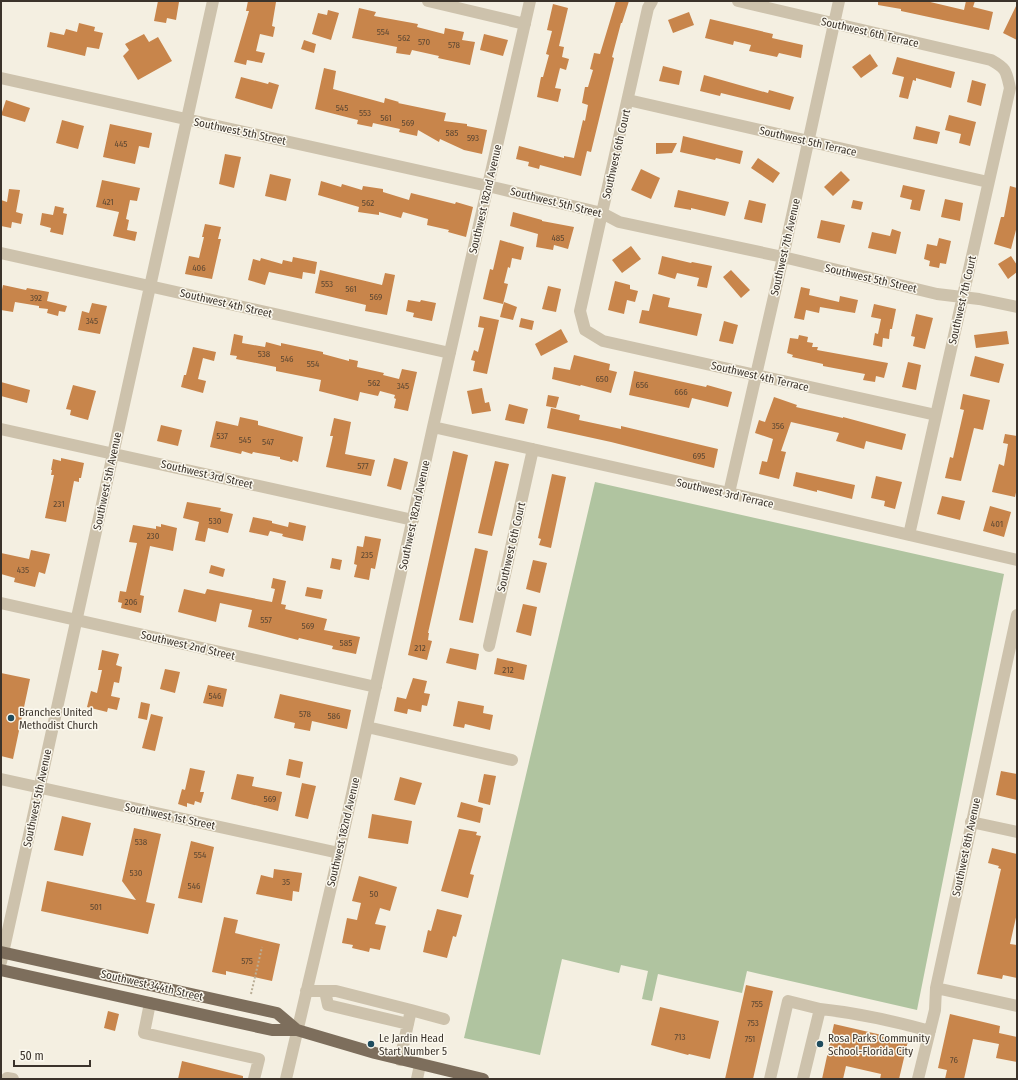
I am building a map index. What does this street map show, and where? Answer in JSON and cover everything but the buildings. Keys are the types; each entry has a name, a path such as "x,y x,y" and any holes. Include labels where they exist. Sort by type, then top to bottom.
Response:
{"main road":[{"name":"Southwest 344th Street","path":"2,955 276,1012 297,1030"},
{"name":"Southwest 344th Street","path":"1,970 272,1030 297,1030 400,1060 420,1064 448,1075 483,1079"}],"street":[{"name":"Southwest 5th Avenue","path":"2,955 188,120 213,1"},
{"path":"428,1 525,24"},
{"name":"Southwest 182nd Avenue","path":"286,1079 339,853 433,427 530,1"},
{"name":"Southwest 6th Court","path":"585,330 580,312 648,8 652,1"},
{"name":"Southwest 6th Terrace","path":"738,1 991,60 1002,66"},
{"name":"Southwest 7th Avenue","path":"729,493 783,257 839,1"},
{"name":"Southwest 7th Court","path":"909,535 1010,88 1006,72 1002,66"},
{"name":"Southwest 5th Street","path":"1,78 488,186 602,213 619,222 783,257 937,294 979,299 1017,307"},
{"name":"Southwest 5th Terrace","path":"628,100 988,182"},
{"name":"Southwest 4th Street","path":"1,253 450,353"},
{"name":"Southwest 4th Terrace","path":"585,330 603,341 936,416"},
{"name":"Southwest 3rd Terrace","path":"433,427 729,493 1017,560"},
{"name":"Southwest 3rd Street","path":"1,429 413,520"},
{"name":"Southwest 6th Court","path":"489,646 533,449"},
{"name":"Southwest 2nd Street","path":"1,603 376,687"},
{"name":"Southwest 8th Avenue","path":"918,1079 935,1010 936,988 971,822 1013,651 1017,615"},
{"path":"367,727 512,760"},
{"name":"Southwest 1st Street","path":"1,779 311,852 339,853"},
{"path":"971,822 1017,832"},
{"path":"936,988 1017,1006"},
{"path":"306,991 336,991 341,1001 356,1005"},
{"path":"325,991 328,1005 341,1001 370,1008 411,1010 444,1019"},
{"path":"770,1079 788,1001 820,1009 930,1031"},
{"path":"150,1003 144,1033 259,1059 254,1079"},
{"path":"370,1008 408,1024"},
{"path":"803,1079 820,1009"},
{"path":"400,1060 411,1010"},
{"path":"417,1079 420,1064"},
{"path":"7,1079 13,1079"}],"path":[{"path":"252,994 262,947"}],"green space":[{"path":"595,482 1004,574 917,1010 747,971 742,993 658,974 652,1001 642,999 648,971 621,965 619,973 562,959 540,1055 464,1038"}],"place":[{"name":"Branches United Methodist Church","path":"11,718"},
{"name":"Le Jardin Head Start Number 5","path":"371,1044"},
{"name":"Rosa Parks Community School-Florida City","path":"820,1044"}]}
